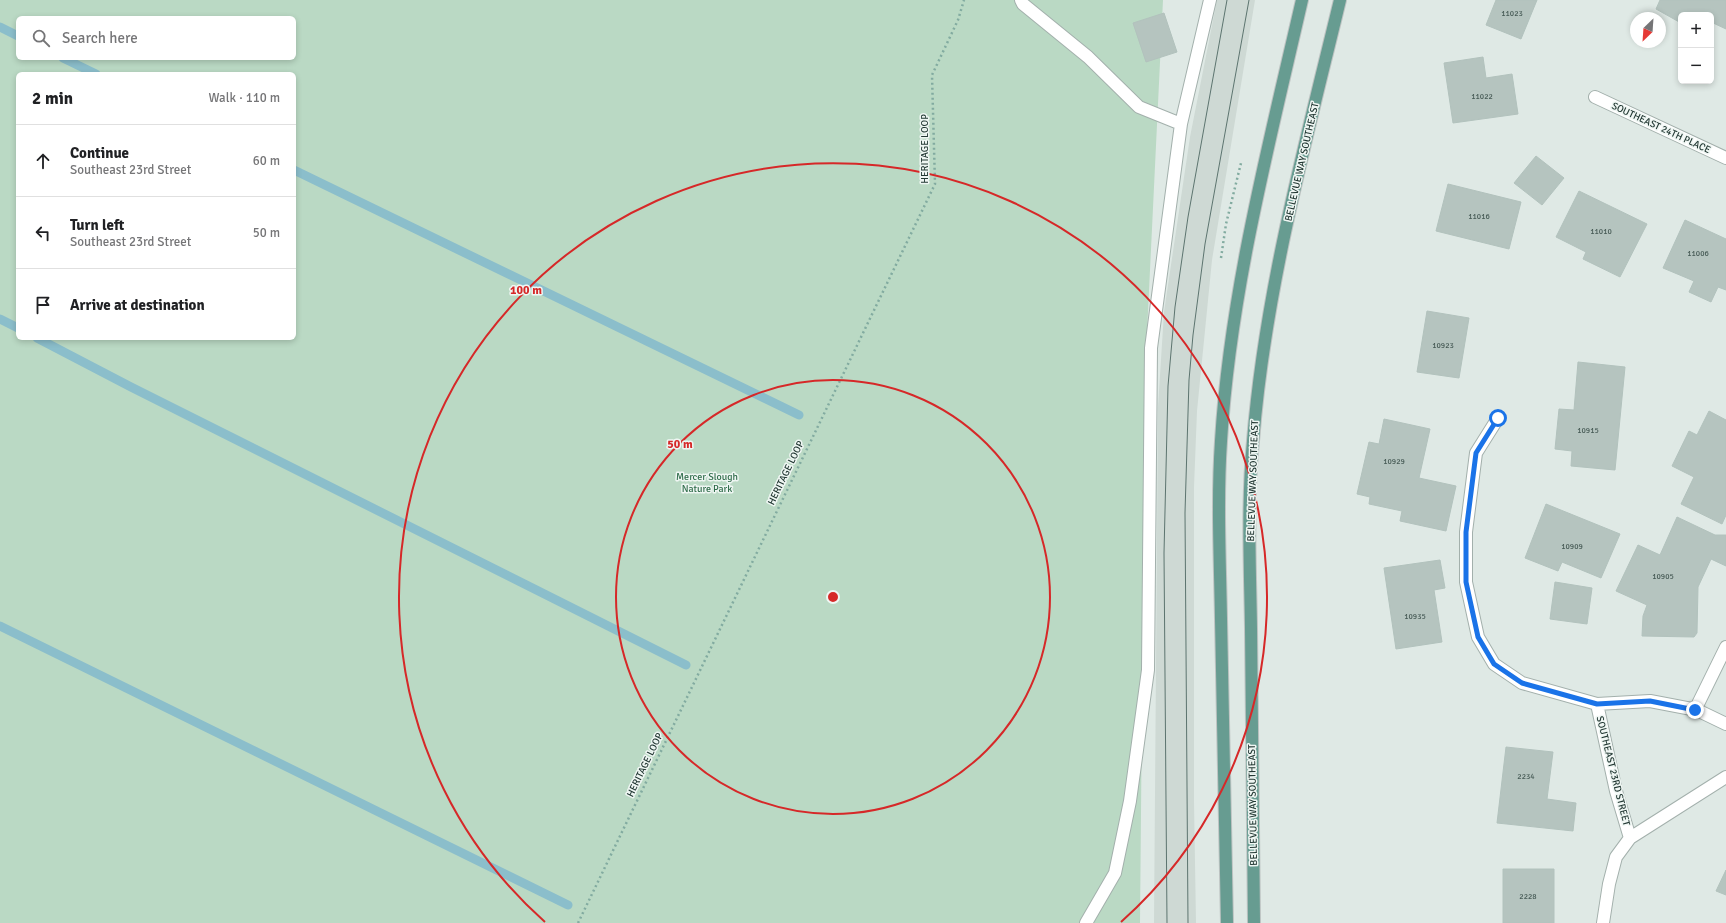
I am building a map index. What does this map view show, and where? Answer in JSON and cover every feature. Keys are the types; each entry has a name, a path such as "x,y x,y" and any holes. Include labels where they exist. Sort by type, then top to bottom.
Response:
{"main road":[{"path":"1227,923 1220,585 1220,442 1227,376 1246,252 1302,0"},
{"name":"BELLEVUE WAY SOUTHEAST","path":"1254,923 1250,569 1252,443 1258,390 1276,275 1298,174 1340,0"}],"street":[{"path":"1022,0 1023,4 1088,57 1139,107 1182,124"},
{"path":"1086,923 1116,873 1130,801 1148,670 1151,348 1182,124 1210,0"},
{"name":"SOUTHEAST 24TH PLACE","path":"1595,97 1726,158"},
{"name":"SOUTHEAST 23RD STREET","path":"1498,418 1476,453 1466,532 1466,582 1478,637 1494,664 1522,683 1597,704 1650,701 1695,710 1726,724"},
{"path":"1695,710 1726,647"},
{"name":"SOUTHEAST 23RD STREET","path":"1597,704 1616,791 1630,838"},
{"path":"1603,923 1609,884 1616,857 1630,838 1726,777"}],"path":[{"name":"HERITAGE LOOP","path":"578,923 935,184 932,75 958,20 964,0"}],"shaded area":[{"path":"1217,0 1255,0 1212,260 1197,411 1194,487 1194,802 1196,923 1154,923 1158,407 1164,312 1190,137"}],"green space":[{"name":"Mercer Slough Nature Park","path":"0,0 1163,0 1145,374 1140,923 0,923"}],"building":[{"path":"1496,0 1537,0 1521,39 1486,25"},
{"path":"1660,0 1726,0 1726,29 1714,23 1714,12 1678,12 1678,21 1666,15 1666,12 1661,12 1656,9"},
{"path":"1164,13 1177,52 1146,62 1133,23"},
{"path":"1483,57 1486,78 1512,74 1518,114 1453,123 1444,63"},
{"path":"1536,156 1564,178 1542,205 1514,183"},
{"path":"1448,184 1521,202 1509,249 1436,231"},
{"path":"1579,191 1647,224 1620,277 1583,259 1586,252 1556,237"},
{"path":"1685,220 1726,239 1726,290 1718,287 1711,302 1689,292 1694,281 1663,268"},
{"path":"1427,311 1469,318 1459,378 1417,372"},
{"path":"1578,362 1625,367 1615,470 1571,466 1572,451 1555,449 1559,409 1574,410"},
{"path":"1709,411 1726,420 1726,515 1722,524 1681,504 1694,477 1672,466 1689,431 1697,435"},
{"path":"1384,419 1430,429 1419,478 1456,486 1446,531 1400,521 1402,511 1369,504 1370,497 1357,494 1369,442 1379,444"},
{"path":"1546,504 1620,534 1601,578 1562,562 1558,571 1525,558"},
{"path":"1677,517 1715,535 1726,535 1726,566 1711,559 1698,587 1697,633 1694,637 1642,636 1643,616 1647,605 1616,591 1638,545 1660,555"},
{"path":"1440,560 1445,588 1434,590 1442,642 1396,649 1384,568"},
{"path":"1555,582 1592,588 1587,624 1550,619"},
{"path":"1506,747 1553,752 1547,799 1576,803 1573,831 1497,823"},
{"path":"1503,869 1554,869 1554,923 1503,923"},
{"path":"1726,870 1726,895 1716,891"}],"waterway":[{"path":"0,27 16,35"},
{"path":"67,60 92,72"},
{"path":"296,171 799,415"},
{"path":"0,319 16,327"},
{"path":"41,340 131,387 686,665"},
{"path":"0,626 568,905"}],"tram line":[{"path":"1167,923 1164,553 1168,386 1175,307 1188,217 1227,0"},
{"path":"1188,923 1185,513 1189,380 1193,335 1205,244 1249,0"}],"route":[{"path":"1498,418 1476,453 1466,532 1466,582 1478,637 1494,664 1522,683 1597,704 1650,701 1695,710"}]}
